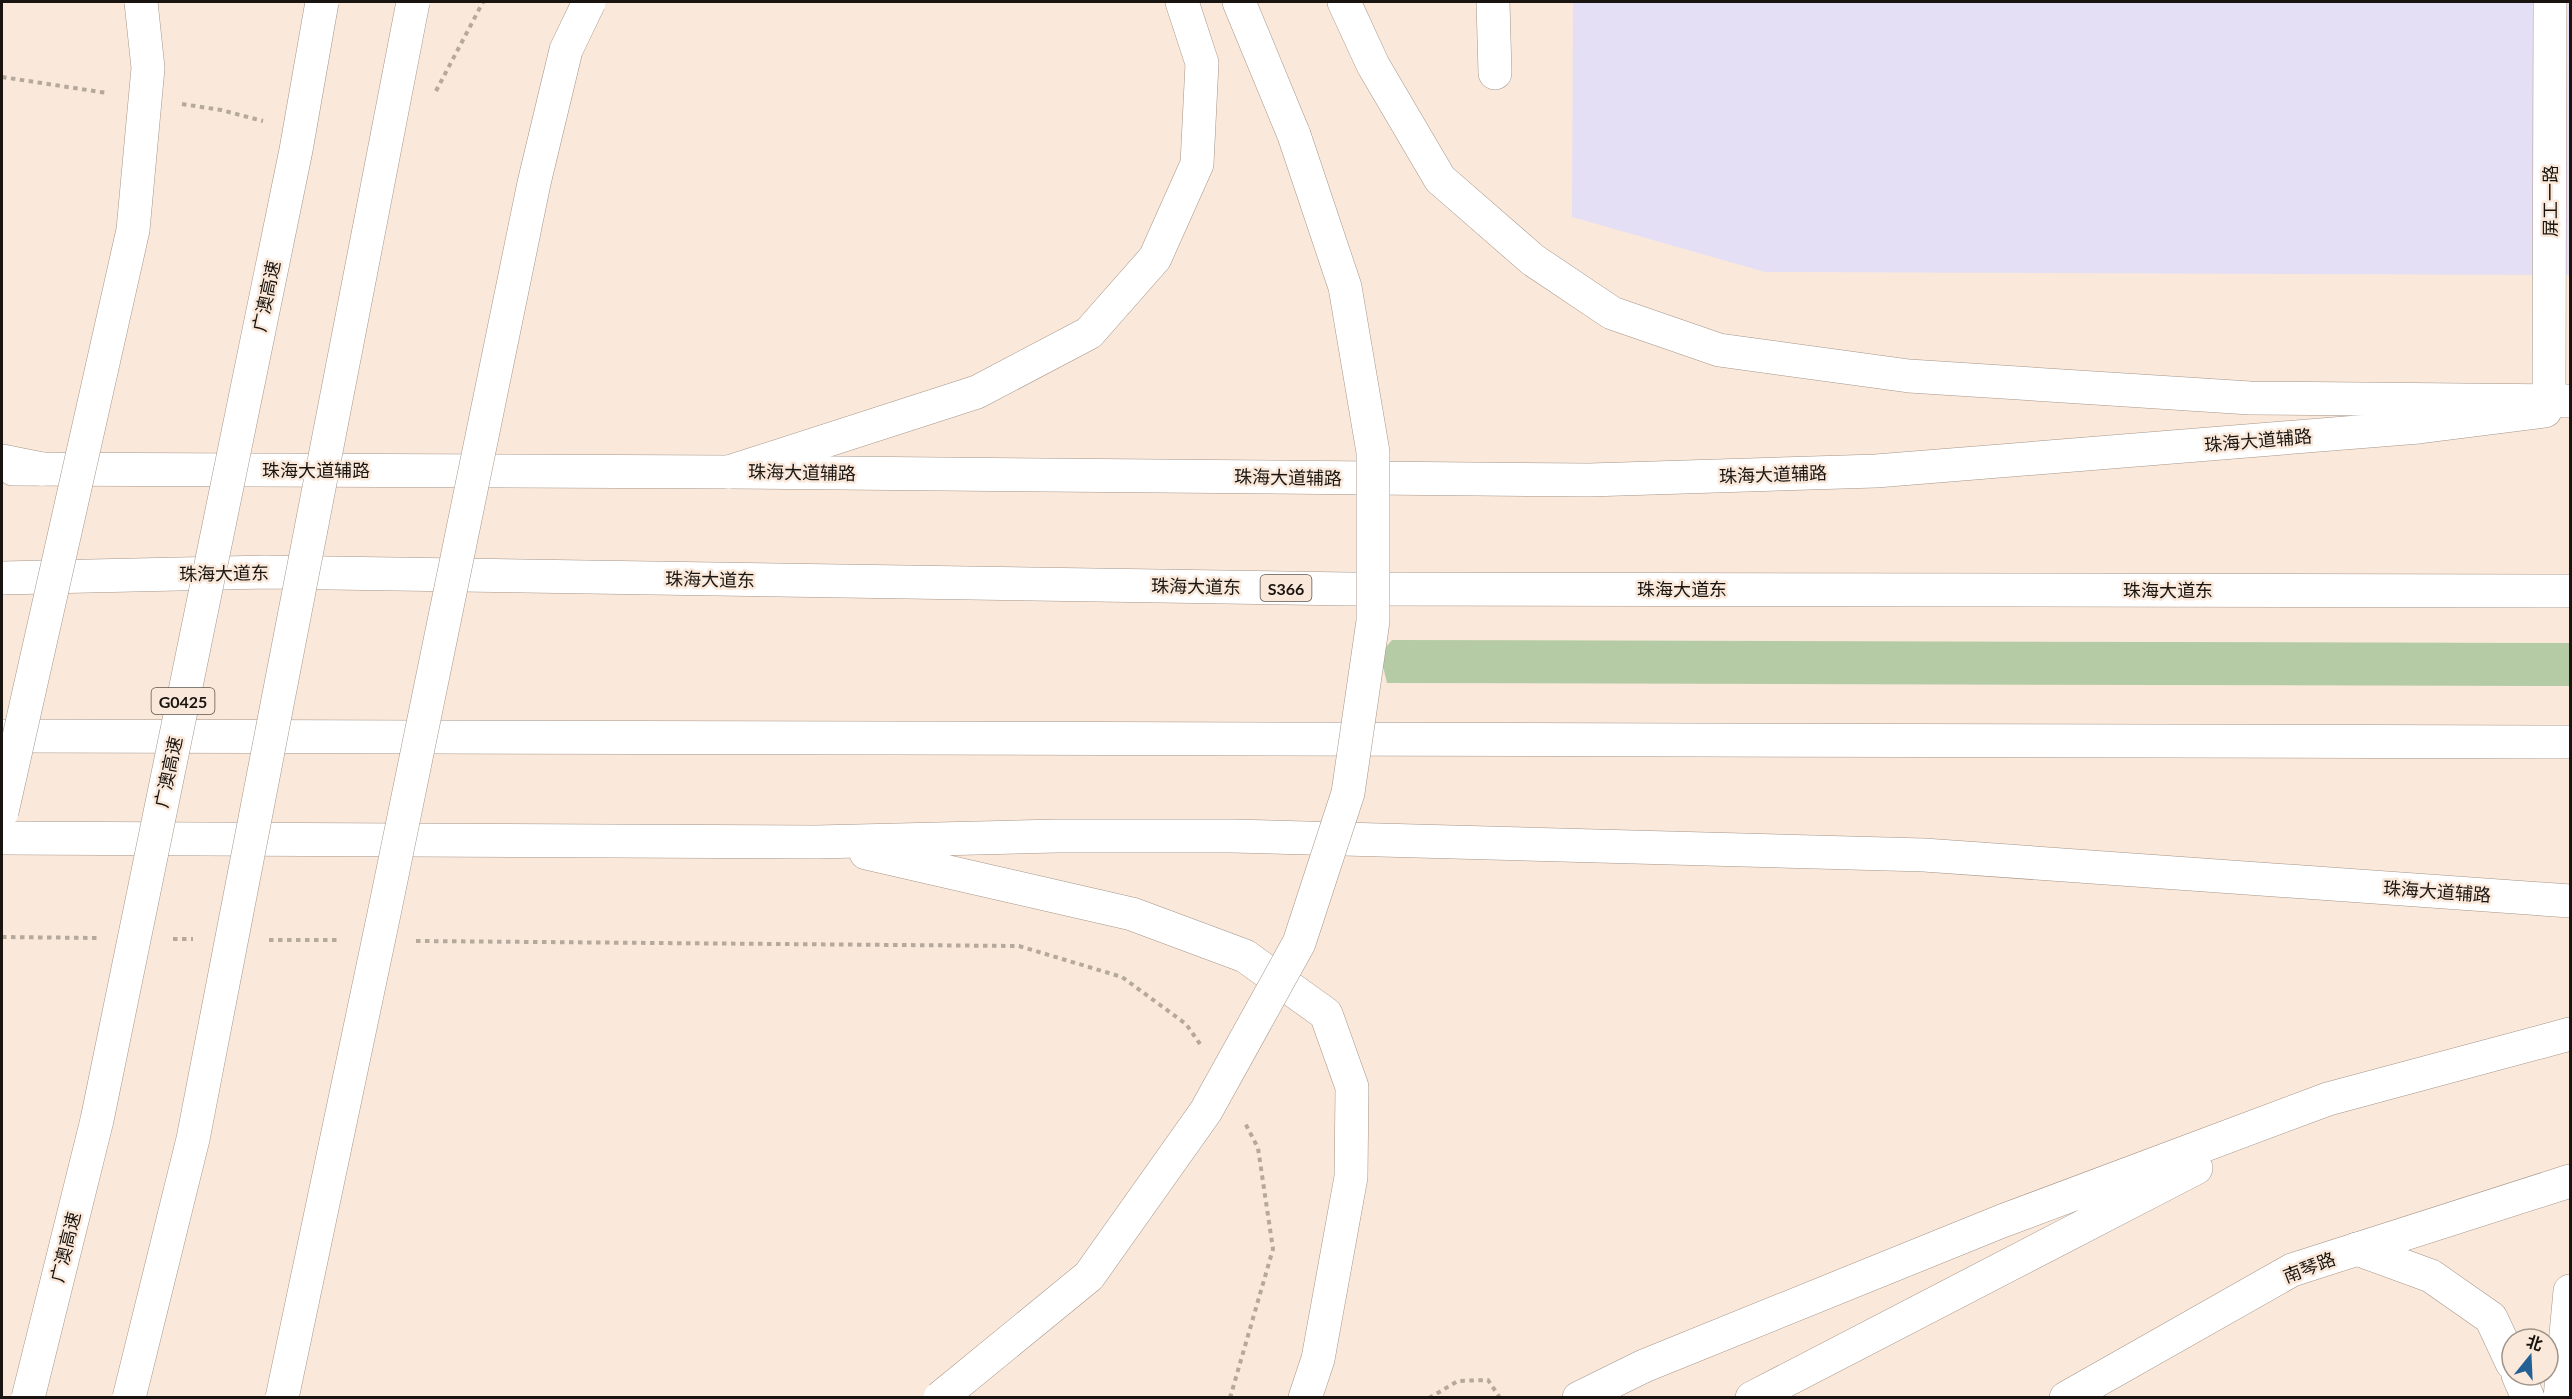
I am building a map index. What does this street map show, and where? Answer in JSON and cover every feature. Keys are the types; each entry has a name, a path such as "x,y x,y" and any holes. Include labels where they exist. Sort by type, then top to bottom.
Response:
{"main road":[{"path":"2,812 133,230 148,68 141,2"},
{"name":"广澳高速","path":"28,1398 97,1120 297,150 322,2"},
{"path":"129,1398 195,1128 413,2"},
{"path":"282,1398 387,903 534,183 566,50 589,2"},
{"path":"729,472 977,392 1089,333 1155,258 1197,164 1202,63 1182,2"},
{"path":"939,1398 1089,1276 1206,1111 1299,943 1347,793 1373,621 1373,452 1345,287 1294,135 1239,2"},
{"path":"1344,2 1372,65 1440,179 1533,260 1612,313 1719,350 1909,376 2250,398 2564,404"},
{"path":"1493,2 1495,73"},
{"name":"屏工一路","path":"2550,2 2564,404"},
{"name":"珠海大道辅路","path":"2,470 729,472 1589,480 1864,471 2419,427 2564,404"},
{"path":"2,461 42,469"},
{"name":"珠海大道东","path":"2,578 265,572 1349,589 2571,591"},
{"path":"2,736 2571,742"},
{"name":"珠海大道辅路","path":"2,838 817,842 1057,836 1232,836 1924,855 2571,901"},
{"path":"2,856 88,837"},
{"path":"817,842 1132,914 1245,956 1326,1014 1352,1087 1351,1177 1318,1359 1305,1398"},
{"path":"1579,1398 1644,1366 2002,1221 2328,1100 2571,1034"},
{"path":"1752,1398 2328,1100"},
{"name":"南琴路","path":"2066,1398 2292,1270 2571,1181"},
{"path":"2357,1249 2431,1275 2491,1318 2500,1337"},
{"path":"2559,1398 2571,1291"}],"path":[{"path":"2,938 109,938"},
{"path":"169,939 205,939"},
{"path":"265,940 349,940"},
{"path":"409,941 1019,946 1122,977 1186,1024 1206,1052"},
{"path":"1230,1398 1273,1249 1258,1148 1243,1119"},
{"path":"1429,1398 1458,1382 1488,1380 1500,1398"}],"shaded area":[{"path":"1573,2 2570,2 2570,275 1765,272 1572,217"}],"green space":[{"path":"1392,640 2570,643 2570,686 1387,683 1380,654"}]}
